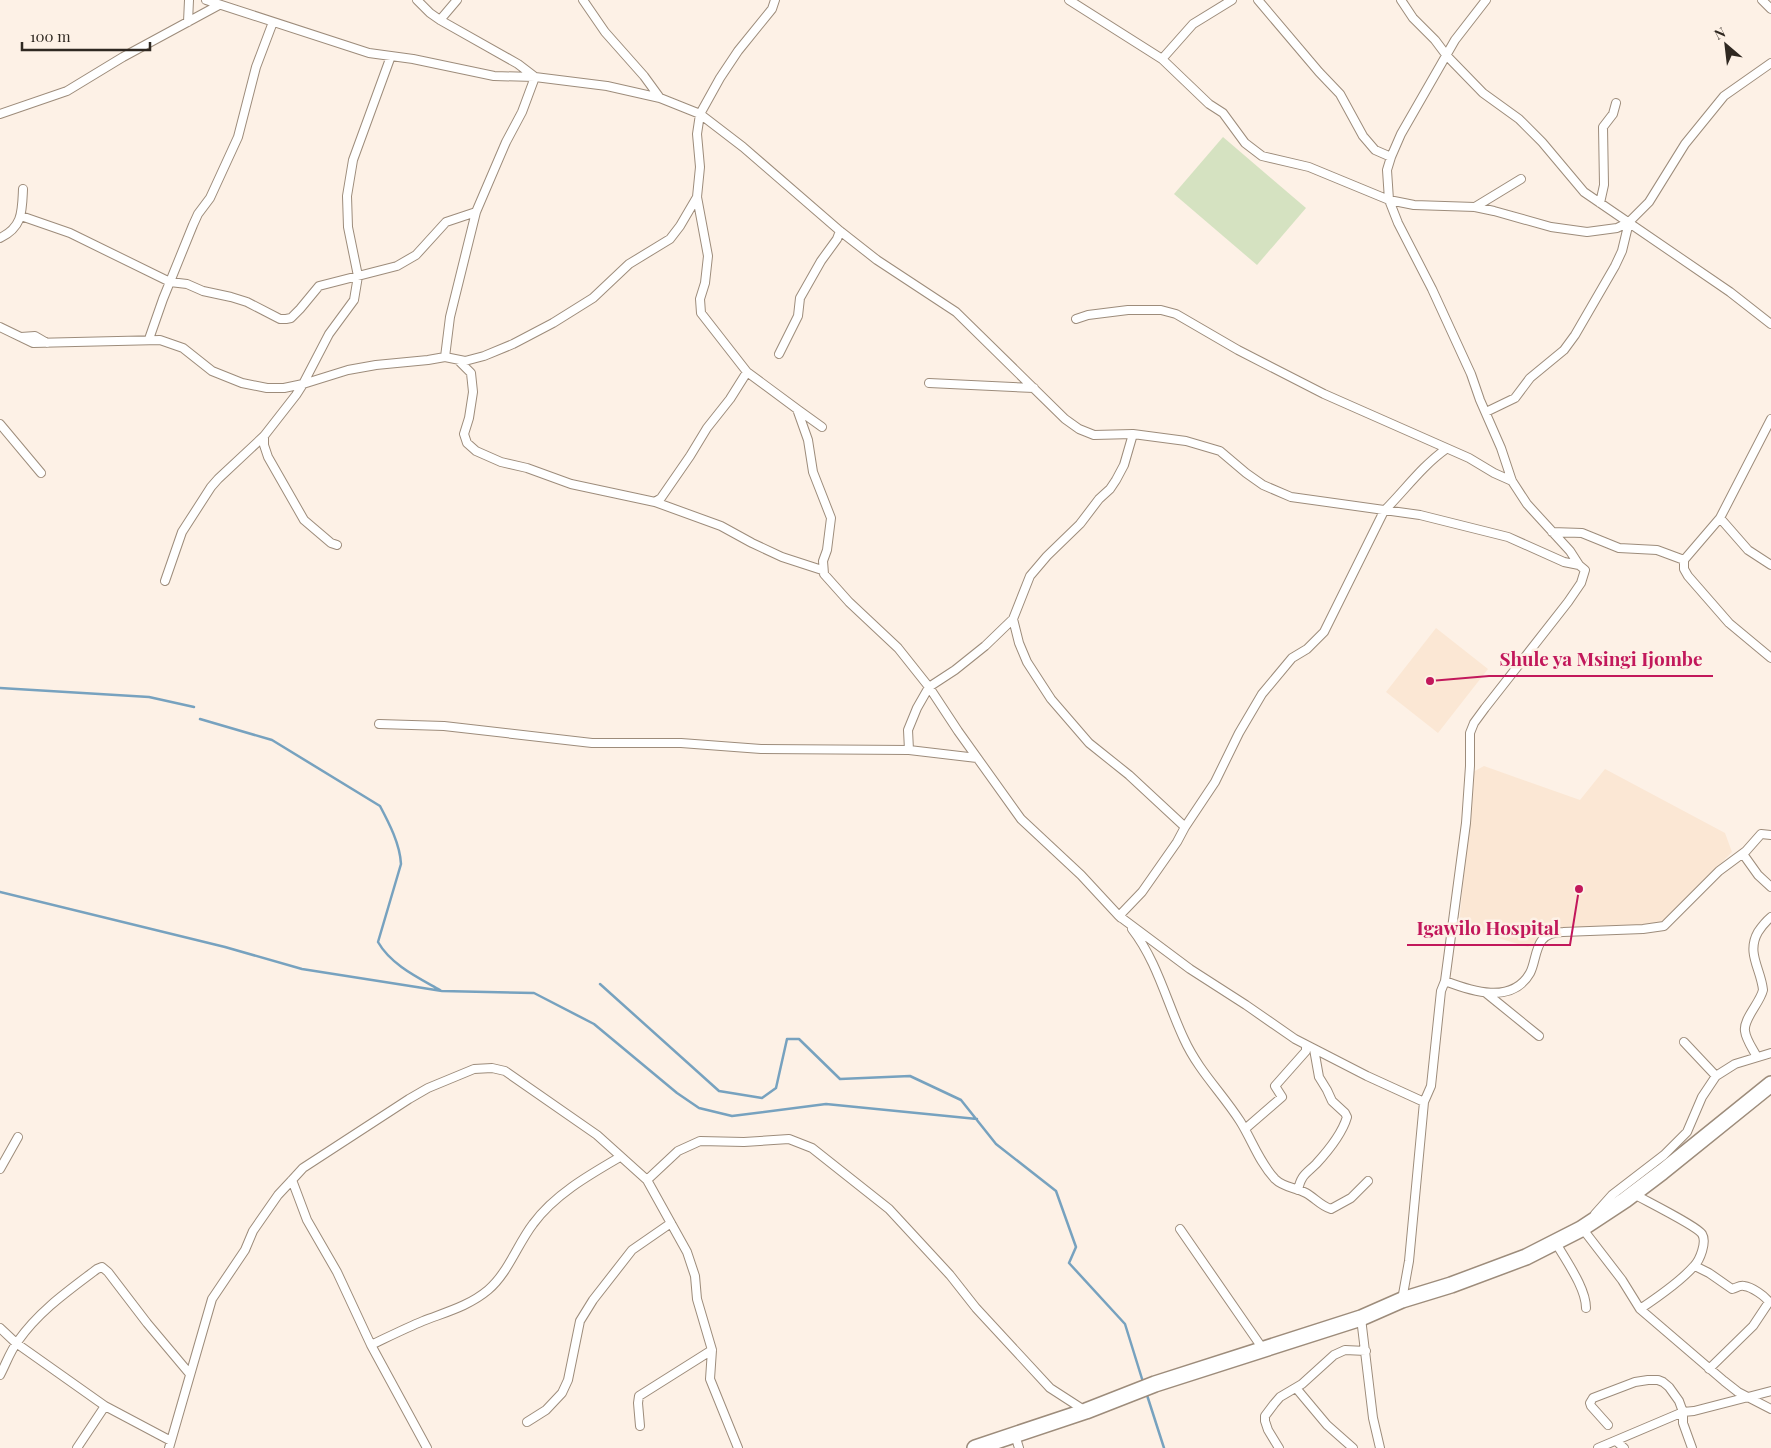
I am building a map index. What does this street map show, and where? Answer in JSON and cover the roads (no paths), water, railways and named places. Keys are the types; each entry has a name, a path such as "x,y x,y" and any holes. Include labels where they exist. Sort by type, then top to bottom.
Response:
{"highway":[{"path":"975,1448 1017,1442 1086,1411 1126,1397 1155,1384 1361,1318 1402,1300 1451,1285 1526,1257 1581,1229 1632,1194 1771,1084"}],"street":[{"path":"188,22 189,0"},
{"path":"206,0 362,51 494,76 535,77 607,86 660,98 700,114 877,260 956,312 1065,419 1088,433 1094,435 1133,434 1186,441 1220,451 1263,485 1292,497 1420,515 1508,537 1564,562 1579,565"},
{"path":"417,0 440,20 518,64 535,77"},
{"path":"440,20 457,0"},
{"path":"775,0 772,9 738,51 720,78 700,114 697,134 700,167 697,197 708,256 705,283 700,299 701,313 747,372 822,427"},
{"path":"1069,0 1162,59 1209,104 1223,113 1245,143 1257,153 1316,170 1389,200 1414,205 1476,207 1551,227 1587,232 1617,228 1629,222 1649,202 1685,144 1724,96 1771,63"},
{"path":"1162,59 1193,24 1232,0"},
{"path":"1258,0 1340,94 1363,136 1376,150 1391,156"},
{"path":"1400,0 1413,18 1447,56 1483,92 1519,120 1542,142 1584,192 1722,287 1771,324"},
{"path":"1402,1300 1409,1261 1424,1102 1431,1086 1441,991 1445,981 1466,823 1470,733 1474,723 1485,708 1568,602 1581,583 1585,570 1527,504 1512,481 1452,331 1398,223 1389,200 1387,170 1401,134 1455,40 1486,0"},
{"path":"1762,0 1771,10"},
{"path":"584,1 606,32 644,76 660,98"},
{"path":"0,114 67,91 123,57 219,5"},
{"path":"149,339 196,219 210,198 238,137 256,67 273,22"},
{"path":"165,581 182,532 211,487 264,436 296,395 329,334 354,300 358,276 348,227 347,196 353,160 391,56"},
{"path":"445,357 450,317 476,212 506,142 522,112 535,77"},
{"path":"1600,203 1604,185 1603,126 1613,114 1616,103"},
{"path":"1476,207 1522,179"},
{"path":"0,238 13,230 21,216 23,189"},
{"path":"0,327 33,343 115,342 149,339 167,341 183,348 212,371 242,383 267,388 284,388 303,384 348,370 376,365 445,357 465,361 484,356 513,344 553,323 592,298 629,264 670,239 697,197"},
{"path":"21,216 70,234 170,282 187,284 203,291 247,302 280,319 286,319 291,318 300,309 319,286 396,266 407,261 426,246 446,222 476,212"},
{"path":"1486,412 1515,398 1530,378 1564,350 1575,335 1615,266 1622,252 1629,222"},
{"path":"779,354 798,316 800,298 820,261 837,239 840,231"},
{"path":"1076,319 1088,315 1128,310 1167,311 1324,394 1469,458 1512,481"},
{"path":"458,360 471,373 473,392 469,418 464,434 467,443 476,451 501,462 527,468 571,484 655,502 721,526 782,557 822,570"},
{"path":"655,502 661,498 747,372"},
{"path":"929,383 1034,388"},
{"path":"797,409 808,440 813,472 831,518 822,570 828,581 898,648 929,688 1020,819 1082,875 1134,930 1159,978 1174,1018 1194,1059 1245,1129 1257,1154 1272,1176 1284,1186 1307,1194 1331,1209 1352,1198 1368,1181"},
{"path":"1771,419 1720,518 1684,560 1684,569 1688,576 1716,610 1771,658"},
{"path":"0,424 41,473"},
{"path":"909,750 908,730 917,708 929,688 956,670 985,646 1013,618 1026,584 1034,571 1080,524 1116,480 1124,465 1133,434"},
{"path":"264,436 264,445 268,457 304,520 331,543 337,545"},
{"path":"1119,916 1142,892 1177,842 1215,782 1239,733 1262,694 1292,658 1307,649 1324,632 1384,511 1400,496 1415,476 1446,449"},
{"path":"1720,518 1748,550 1771,565"},
{"path":"1552,532 1582,533 1620,548 1656,550 1684,560"},
{"path":"1013,618 1019,643 1027,662 1055,704 1089,744 1129,775 1185,827"},
{"path":"379,724 444,726 592,743 681,743 761,749 909,750 977,758"},
{"path":"1445,981 1486,993 1505,992 1526,979 1532,969 1540,942 1551,934 1643,929 1664,926 1715,874 1743,854 1761,834 1771,835"},
{"path":"1743,854 1758,875 1771,887"},
{"path":"1119,916 1190,969 1306,1045 1424,1102"},
{"path":"1757,1057 1746,1034 1745,1027 1763,990 1752,953 1752,945 1762,927 1771,917"},
{"path":"1486,993 1539,1036"},
{"path":"1684,1042 1716,1076"},
{"path":"1245,1129 1282,1098 1275,1086 1306,1051 1306,1045"},
{"path":"1298,1190 1301,1179 1328,1150 1344,1126 1347,1117 1332,1102 1328,1090 1319,1077 1314,1049"},
{"path":"1771,1053 1735,1064 1716,1076 1702,1097 1690,1128 1682,1138 1664,1155 1612,1195 1581,1229 1622,1280 1640,1309 1724,1381 1771,1409"},
{"path":"0,1328 16,1343 104,1406 170,1445 189,1372 212,1299 244,1250 253,1231 278,1195 303,1168 408,1099 455,1076 482,1068 492,1068 505,1071 597,1135 647,1180 687,1252 694,1276 697,1299 712,1350 710,1379 738,1448"},
{"path":"0,1169 18,1136"},
{"path":"647,1180 678,1151 700,1141 744,1142 788,1139 812,1148 890,1209 950,1275 976,1308 1050,1388 1086,1411"},
{"path":"371,1345 454,1310 488,1290 501,1275 531,1226 550,1204 596,1171 620,1157"},
{"path":"292,1180 307,1220 337,1272 371,1345 427,1448"},
{"path":"1632,1194 1688,1224 1702,1234 1703,1245 1700,1258 1695,1266 1640,1309"},
{"path":"527,1422 546,1410 562,1393 568,1380 580,1321 592,1300 632,1250 671,1223"},
{"path":"1180,1229 1264,1349"},
{"path":"1556,1243 1583,1290 1586,1308"},
{"path":"1695,1266 1732,1289 1744,1286 1768,1301 1768,1310 1709,1369"},
{"path":"0,1375 16,1343 46,1308 71,1287 98,1268 103,1267 189,1372"},
{"path":"1361,1318 1373,1418 1380,1448"},
{"path":"640,1426 639,1396 712,1350"},
{"path":"1278,1448 1266,1425 1265,1416 1280,1397 1296,1388 1334,1355 1346,1350 1366,1351"},
{"path":"1608,1425 1591,1406 1592,1400 1635,1382 1658,1380 1666,1384 1677,1397 1683,1412 1683,1423 1692,1448"},
{"path":"1296,1388 1327,1425 1352,1448"},
{"path":"1598,1448 1683,1412 1694,1411 1771,1391"},
{"path":"77,1448 104,1406"},
{"path":"1616,1441 1624,1448"}],"waterway":[{"path":"0,688 149,697 194,707"},
{"path":"200,719 272,740 380,806 396,841 401,864 378,942 390,958 415,976 440,990"},
{"path":"0,892 225,947 302,969 442,991 534,993 594,1024 677,1093 699,1108 732,1116 826,1104 977,1119"},
{"path":"600,984 719,1091 762,1098 776,1088 787,1039 799,1039 840,1079 910,1076 961,1100 996,1144 1056,1191 1076,1247 1069,1263 1125,1324 1143,1382"},
{"path":"1146,1392 1164,1448"}],"place":[{"name":"Shule ya Msingi Ijombe","path":"1430,681"},
{"name":"Igawilo Hospital","path":"1579,889"}]}
